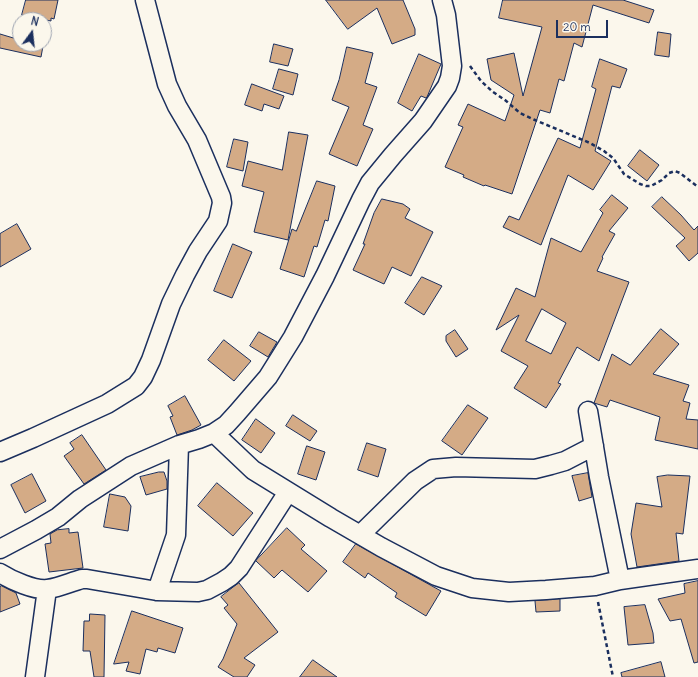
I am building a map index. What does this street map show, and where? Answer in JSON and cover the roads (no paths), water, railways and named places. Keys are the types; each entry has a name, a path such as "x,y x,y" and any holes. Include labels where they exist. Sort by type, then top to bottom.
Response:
{"street":[{"path":"0,452 107,404 136,386 143,377 151,360 171,304 185,275 198,251 218,221 222,203 221,197 197,140 177,106 167,84 145,0"},
{"path":"0,549 58,518 80,499 131,466 179,444 199,439 214,433 226,425 268,377 293,337 325,276 370,183 423,121 447,86 452,66 446,15 442,0"},
{"path":"588,411 599,478 620,580"},
{"path":"214,433 253,470 288,492 381,547 436,576 472,588 508,592 595,586 620,580 698,569"},
{"path":"157,591 176,535 179,444"},
{"path":"360,535 415,481 434,469 456,467 535,469 565,461 594,446"},
{"path":"0,573 24,584 41,589 47,589 82,579 87,579 157,591 193,592 207,590 231,576 239,568 288,492"},
{"path":"35,677 47,589"}]}
